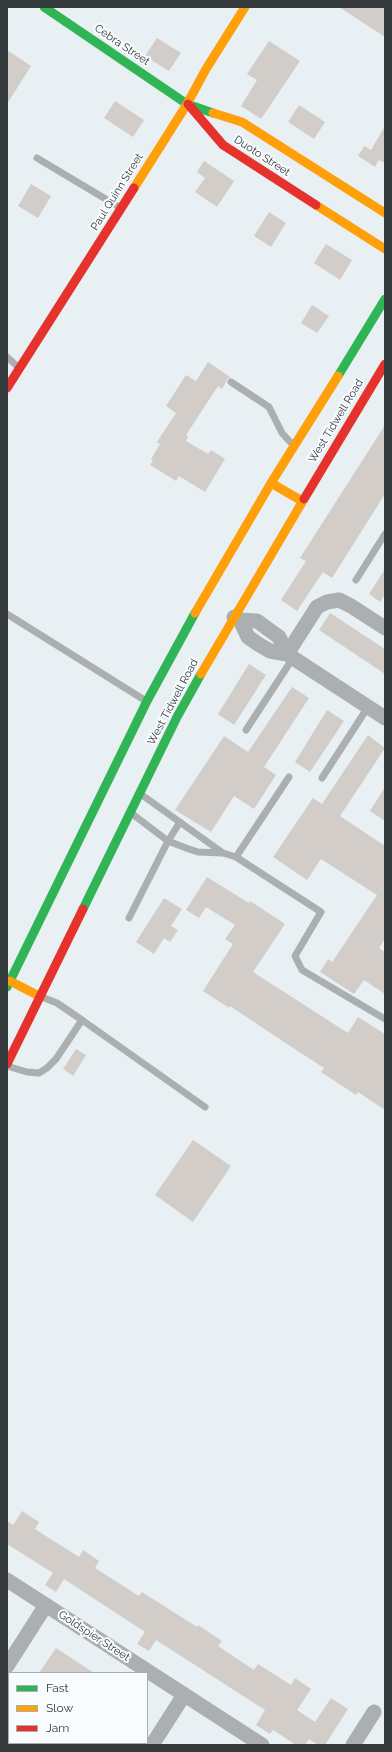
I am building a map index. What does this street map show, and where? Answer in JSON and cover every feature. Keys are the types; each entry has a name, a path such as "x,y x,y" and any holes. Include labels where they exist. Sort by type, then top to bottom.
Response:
{"main road":[{"name":"Cebra Street","path":"44,7 187,104"},
{"name":"Paul Quinn Street","path":"7,388 187,104 245,7"},
{"name":"Duoto Street","path":"187,104 242,122 385,213"},
{"name":"Duoto Street","path":"187,104 223,145 385,249"},
{"name":"West Tidwell Road","path":"8,984 147,701 196,610 271,483 385,299"},
{"name":"West Tidwell Road","path":"7,1065 177,717 237,619 302,501 385,364"},
{"path":"271,483 302,501"},
{"path":"8,984 41,997"}],"street":[{"path":"290,656 317,607 327,602 339,600 385,628"},
{"path":"237,619 257,621 262,636 279,637 290,656 385,718"},
{"name":"Goldspier Street","path":"7,1580 262,1745"},
{"path":"7,1666 46,1605"},
{"path":"152,1745 184,1695"},
{"path":"353,1745 374,1712"}],"lane":[{"path":"37,158 121,208"},
{"path":"7,357 19,369"},
{"path":"232,382 269,407 282,433 294,447"},
{"path":"356,580 385,534"},
{"path":"7,614 147,701"},
{"path":"246,730 290,656"},
{"path":"322,778 368,707"},
{"path":"236,857 289,777"},
{"path":"140,794 222,853"},
{"path":"131,813 168,840 198,852 222,853 236,857 321,912 295,956 302,970 385,1019"},
{"path":"129,918 168,840 180,822"},
{"path":"41,997 57,1003 205,1107"},
{"path":"7,1065 27,1072 39,1073 56,1060 82,1020"}],"building":[{"path":"339,7 385,7 385,37"},
{"path":"157,38 181,53 169,71 145,56"},
{"path":"269,41 300,61 261,119 241,106 257,80 247,74"},
{"path":"7,50 31,66 7,104"},
{"path":"115,101 144,120 133,137 104,118"},
{"path":"299,105 325,122 314,139 288,122"},
{"path":"385,126 385,163 379,160 375,167 358,156 364,146 371,150"},
{"path":"204,161 234,181 217,207 195,192 205,178 197,172"},
{"path":"31,184 51,196 38,218 18,206"},
{"path":"269,212 286,223 271,247 254,236"},
{"path":"326,244 352,260 340,280 314,263"},
{"path":"312,305 329,316 317,333 301,323"},
{"path":"208,362 230,377 222,389 218,386 186,435 188,436 186,441 208,454 211,450 225,459 205,492 179,476 176,481 150,465 153,460 151,459 160,444 157,442 176,413 166,406 186,375 196,381"},
{"path":"385,425 385,494 332,578 323,572 297,611 281,600 306,561 300,558"},
{"path":"385,569 385,594 380,602 369,594"},
{"path":"330,613 385,649 385,674 319,630"},
{"path":"249,664 266,675 234,725 218,714"},
{"path":"292,687 309,698 264,767 276,775 254,809 234,796 211,832 175,810 224,736 248,752"},
{"path":"327,710 344,721 310,772 295,762"},
{"path":"368,735 385,748 340,816 385,846 385,939 379,948 385,952 385,994 364,980 354,994 320,972 328,959 332,962 377,895 321,859 307,880 273,857 313,798 322,804"},
{"path":"385,787 385,821 370,811"},
{"path":"207,877 249,903 250,901 285,924 253,972 348,1033 358,1017 385,1034 385,1110 358,1092 356,1095 321,1072 324,1068 230,1006 229,1008 203,991 233,944 225,939 235,925 206,907 199,918 186,910"},
{"path":"164,898 182,909 171,926 178,930 170,942 164,938 154,954 136,942"},
{"path":"76,1049 86,1055 73,1076 63,1069"},
{"path":"193,1140 231,1166 193,1222 155,1195"},
{"path":"22,1511 39,1522 35,1529 79,1557 83,1550 99,1561 95,1568 139,1596 142,1592 197,1627 198,1625 222,1641 218,1646 254,1670 258,1664 291,1685 295,1678 311,1689 297,1710 315,1722 331,1698 348,1709 325,1745 318,1745 309,1739 305,1745 296,1745 273,1730 270,1734 256,1725 265,1710 156,1640 149,1651 137,1644 145,1632 64,1579 56,1592 45,1585 53,1573 7,1544 7,1521 13,1525"},
{"path":"56,1648 92,1672 40,1672"}],"traffic: fast":[{"path":"44,7 187,104 213,113"},
{"path":"338,376 385,299"},
{"path":"7,987 147,701 195,613"},
{"path":"83,909 177,717 201,674"}],"traffic: slow":[{"path":"134,188 187,104 206,69 245,7"},
{"path":"213,113 242,122 385,213"},
{"path":"316,205 385,249"},
{"path":"195,613 271,483 338,376"},
{"path":"271,483 302,501"},
{"path":"201,674 304,499"},
{"path":"10,981 41,997"}],"traffic: jam":[{"path":"188,104 223,145 316,205"},
{"path":"7,388 134,188"},
{"path":"304,499 385,364"},
{"path":"7,1064 83,909"}]}
